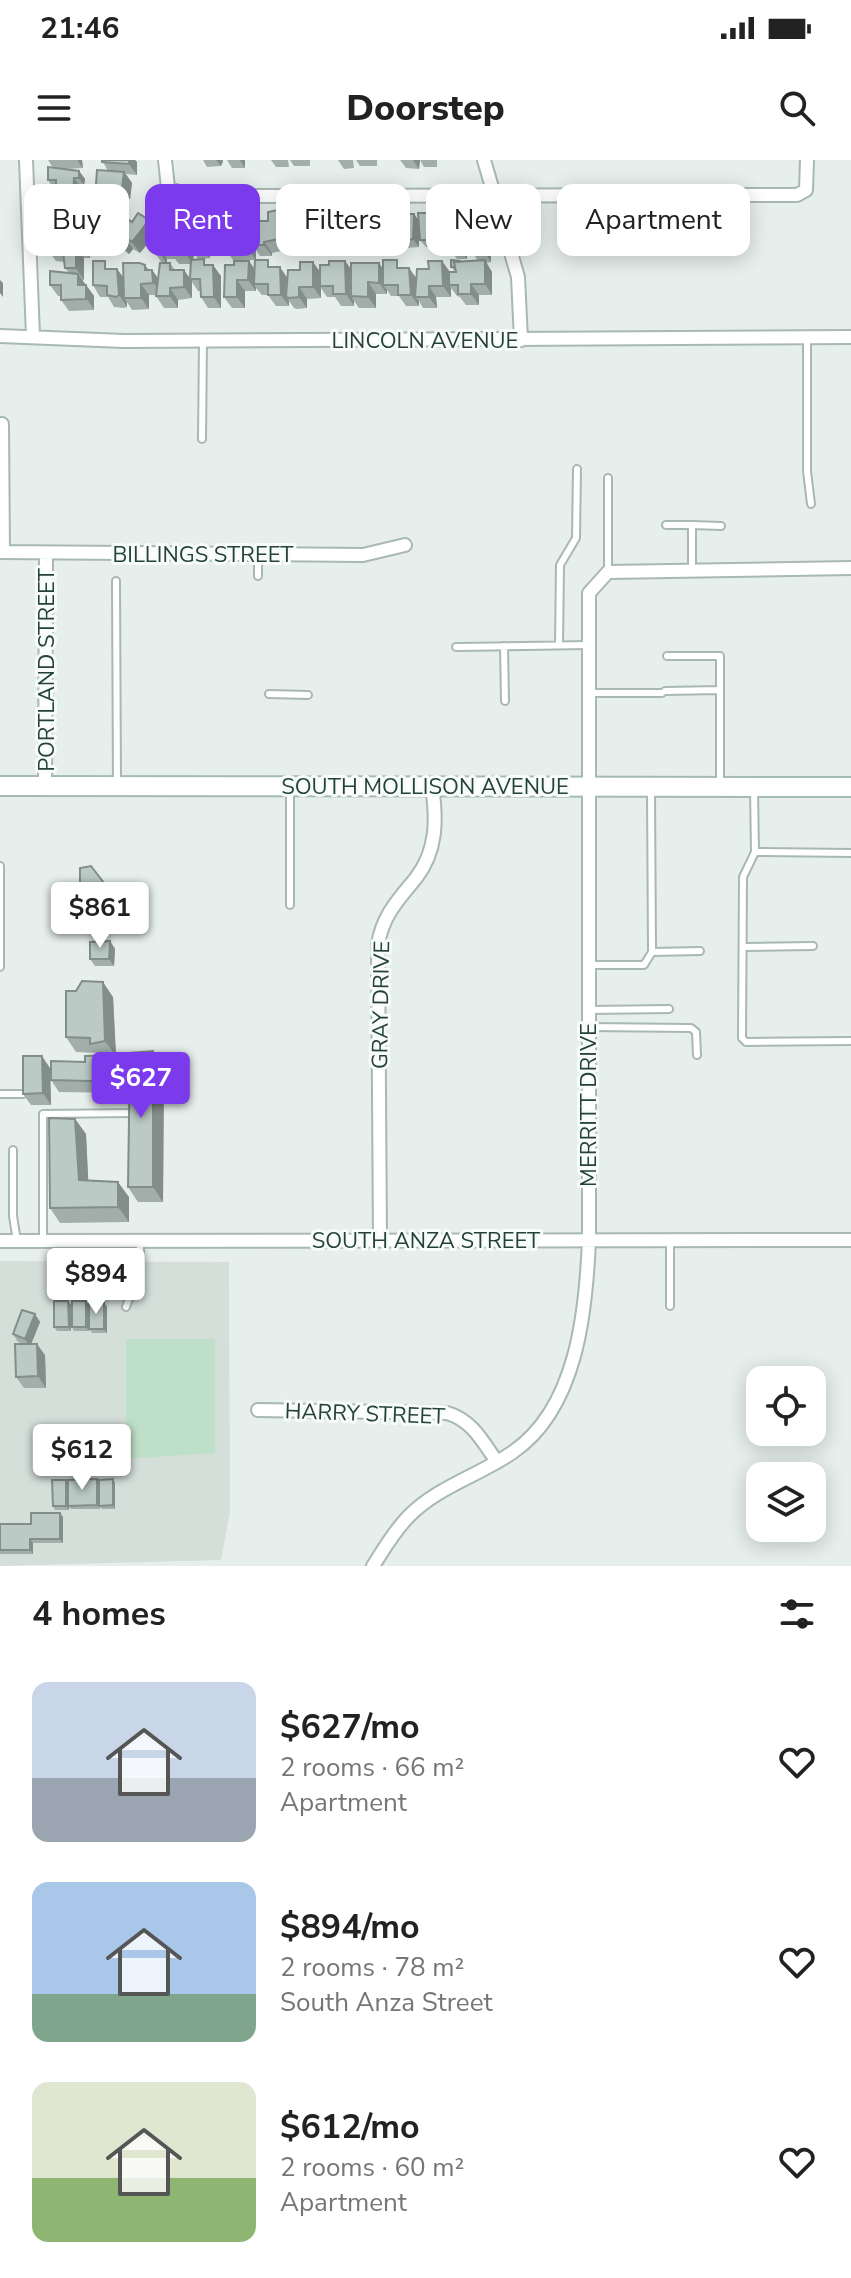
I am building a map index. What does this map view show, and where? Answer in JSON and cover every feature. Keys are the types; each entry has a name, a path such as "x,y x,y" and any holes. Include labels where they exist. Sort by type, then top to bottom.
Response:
{"main road":[{"name":"SOUTH MOLLISON AVENUE","path":"0,786 851,787"}],"street":[{"path":"26,160 33,336"},
{"path":"165,160 168,188 188,196 426,196"},
{"path":"484,160 493,184"},
{"path":"541,196 797,195 806,190 807,160"},
{"path":"513,256 518,277 521,340"},
{"name":"LINCOLN AVENUE","path":"0,336 203,341 851,337"},
{"path":"2,424 2,552"},
{"name":"BILLINGS STREET","path":"2,552 363,555 405,545"},
{"name":"PORTLAND STREET","path":"45,785 46,554"},
{"path":"614,572 851,568"},
{"name":"MERRITT DRIVE","path":"373,1566 411,1514 428,1500 497,1462 533,1435 548,1418 563,1387 587,1294 589,593 614,572"},
{"name":"GRAY DRIVE","path":"380,1240 378,944 390,908 423,868 432,847 436,815 432,787"},
{"name":"SOUTH ANZA STREET","path":"0,1241 851,1240"},
{"name":"HARRY STREET","path":"258,1410 447,1413 460,1417 471,1426 497,1462"}],"lane":[{"path":"807,337 807,471 811,504"},
{"path":"202,439 203,341"},
{"path":"559,645 560,565 576,538 577,469"},
{"path":"608,478 614,572"},
{"path":"666,525 721,526"},
{"path":"692,525 692,572"},
{"path":"258,555 258,576"},
{"path":"116,581 117,786"},
{"path":"456,647 588,645"},
{"path":"504,646 505,701"},
{"path":"667,656 720,656 720,787"},
{"path":"588,693 720,690"},
{"path":"269,694 308,695"},
{"path":"290,786 290,905"},
{"path":"588,965 644,965 652,952 651,787"},
{"path":"754,787 755,852 743,877 741,1034 746,1042 851,1041"},
{"path":"755,852 851,853"},
{"path":"0,866 0,967"},
{"path":"743,947 813,946"},
{"path":"652,952 700,951"},
{"path":"588,1010 669,1009"},
{"path":"588,1027 681,1025 696,1032 697,1055"},
{"path":"0,1094 23,1094"},
{"path":"43,1241 43,1114 131,1113"},
{"path":"13,1150 13,1216 17,1241"},
{"path":"126,1307 140,1266 140,1240"},
{"path":"670,1240 670,1306"}],"shaded area":[{"path":"0,1261 229,1262 230,1512 221,1560 0,1566"}],"green space":[{"path":"126,1339 215,1339 215,1453 126,1459"}],"building":[{"path":"129,160 129,164 102,162"},
{"path":"48,167 79,171 79,178 74,178 74,184 56,184 56,180 48,180"},
{"path":"97,170 124,172 122,184 96,184"},
{"path":"276,210 276,239 260,245 260,221 268,221 268,212"},
{"path":"138,213 145,217 145,225 132,242 129,240 129,220 132,222"},
{"path":"418,213 426,213 426,240 420,240"},
{"path":"410,214 414,214 413,239 410,239"},
{"path":"64,256 76,256 76,268 65,268"},
{"path":"204,259 204,265 213,265 214,297 201,297 200,279 190,279 191,260"},
{"path":"255,260 268,260 268,267 280,267 281,295 268,295 268,284 254,284"},
{"path":"383,260 397,260 397,268 409,268 411,295 398,295 398,285 383,285"},
{"path":"485,260 485,284 471,284 471,294 458,294 458,285 449,285 449,272 456,272 454,262"},
{"path":"93,261 105,261 105,269 117,269 119,295 107,295 107,286 93,285"},
{"path":"234,261 249,261 248,280 237,280 237,297 224,297 225,265 234,265"},
{"path":"329,261 345,261 346,294 333,294 333,286 320,286 320,265 329,265"},
{"path":"428,261 442,261 443,286 429,286 429,297 415,297 417,269 429,269"},
{"path":"300,262 313,262 313,287 299,287 299,297 286,297 288,270 300,270"},
{"path":"123,263 140,263 145,265 145,270 152,270 153,283 141,284 141,298 124,298"},
{"path":"160,263 170,263 170,270 184,270 184,287 170,288 170,296 156,296"},
{"path":"351,263 379,263 379,283 368,282 368,297 351,296"},
{"path":"50,271 78,274 78,285 86,285 86,299 61,300 61,285 50,285"},
{"path":"91,866 104,883 103,893 90,891 89,899 80,899 80,868"},
{"path":"110,941 109,959 90,959 90,942"},
{"path":"82,981 103,982 105,1041 90,1044 90,1038 66,1037 66,991 76,991"},
{"path":"153,1051 153,1187 128,1187 130,1053"},
{"path":"127,1055 127,1082 51,1080 51,1061 85,1062 85,1056"},
{"path":"23,1056 42,1056 43,1093 23,1094"},
{"path":"49,1118 75,1119 79,1180 118,1182 118,1207 50,1208"},
{"path":"54,1301 68,1301 69,1327 54,1327"},
{"path":"72,1301 86,1301 86,1327 72,1327"},
{"path":"89,1303 104,1303 104,1329 89,1329"},
{"path":"22,1310 35,1314 25,1339 13,1334"},
{"path":"15,1344 37,1344 38,1376 16,1377"},
{"path":"97,1479 97,1505 68,1506 68,1480"},
{"path":"113,1479 113,1505 99,1506 99,1480"},
{"path":"52,1480 66,1480 66,1506 53,1506"},
{"path":"31,1513 60,1513 60,1539 30,1539 30,1550 0,1550 0,1524 31,1524"}]}
